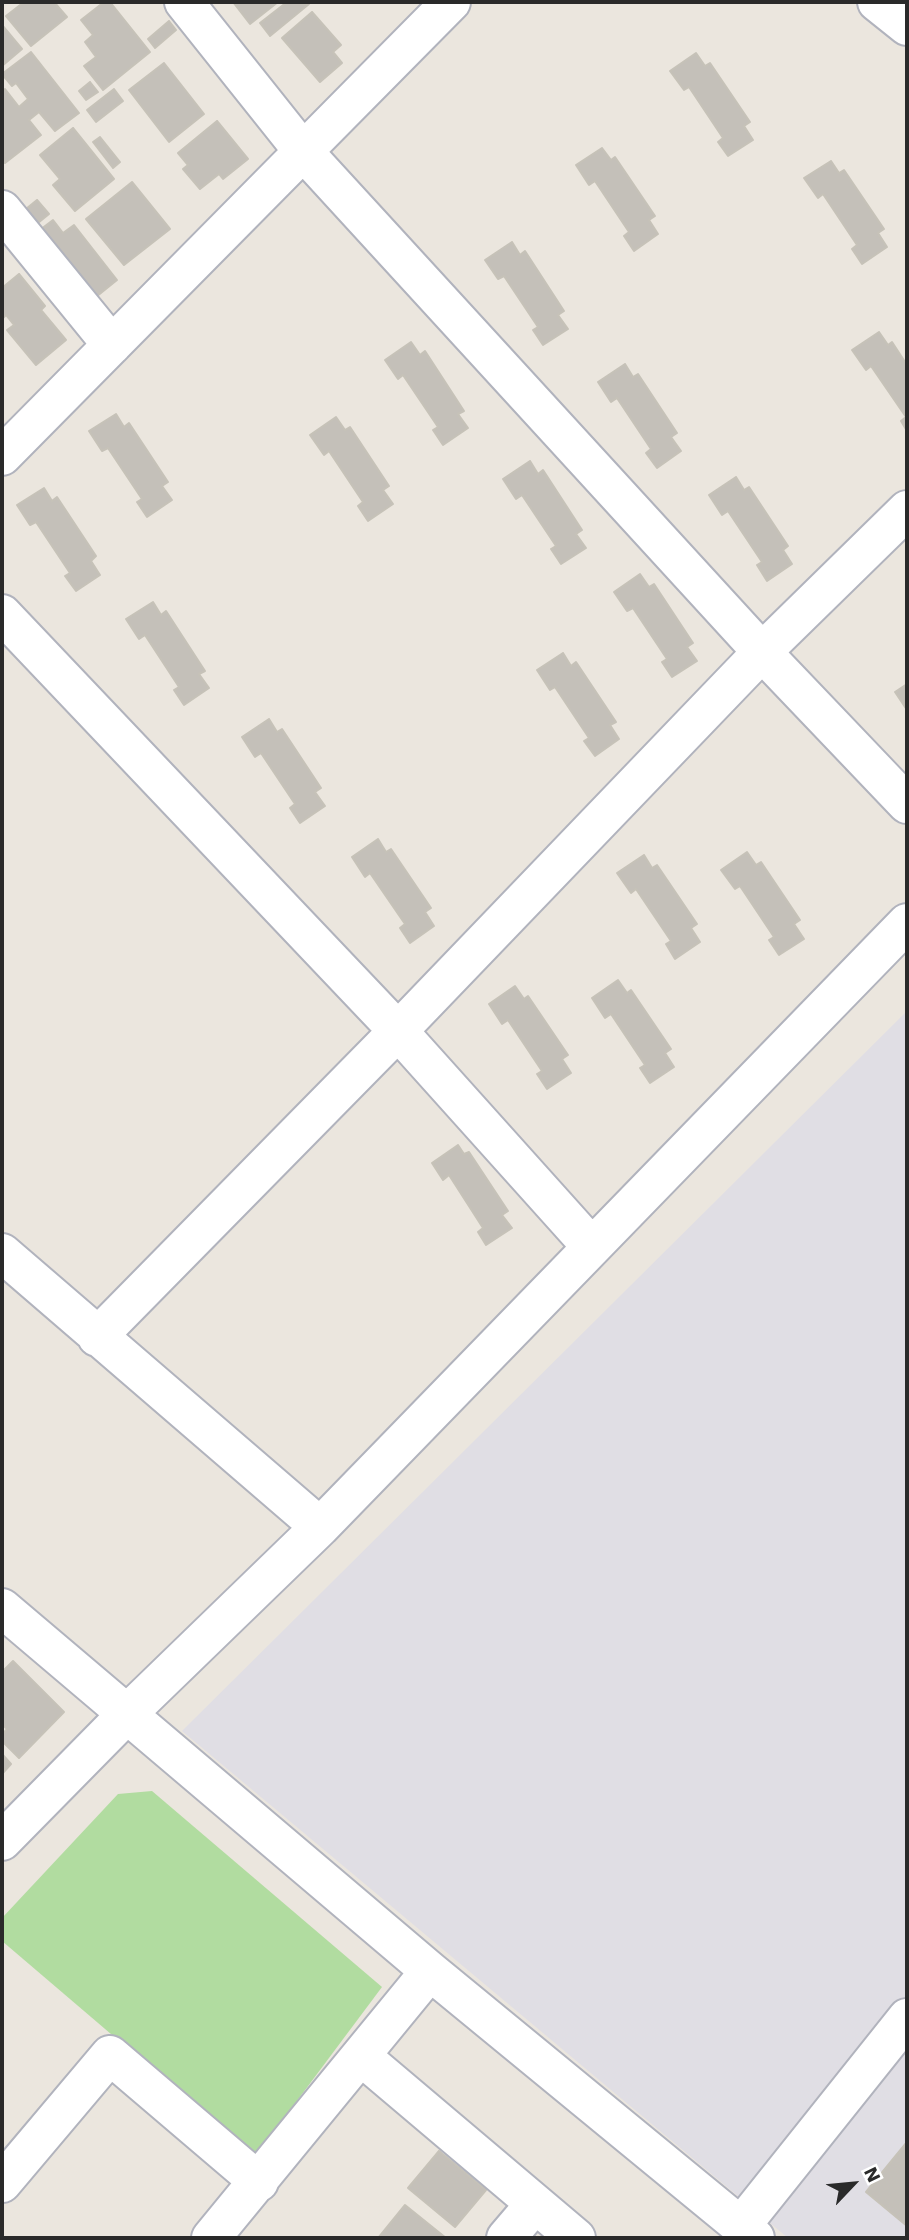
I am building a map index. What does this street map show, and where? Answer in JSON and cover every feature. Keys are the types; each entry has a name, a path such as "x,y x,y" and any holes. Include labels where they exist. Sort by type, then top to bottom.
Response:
{"street":[{"path":"184,2 302,150 762,652 907,804"},
{"path":"2,456 451,2"},
{"path":"877,2 907,26"},
{"path":"2,210 112,345"},
{"path":"97,1337 398,1031 762,652 907,510"},
{"path":"2,614 398,1031 591,1246"},
{"path":"2,1841 128,1713 320,1527 907,923"},
{"path":"2,1253 320,1527"},
{"path":"2,1608 430,1971 748,2232 907,2018"},
{"path":"211,2238 430,1971"},
{"path":"2,2183 110,2055 259,2182"},
{"path":"362,2057 576,2238"},
{"path":"506,2238 535,2204"}],"shaded area":[{"path":"907,1011 907,2238 788,2238 182,1731"}],"green space":[{"path":"152,1791 382,1987 255,2157 2,1941 2,1918 118,1794"}],"building":[{"path":"24,2 54,2 67,17 31,46 6,16"},
{"path":"104,2 110,2 150,52 103,90 84,66 96,57 85,42 93,35 81,20"},
{"path":"233,2 278,2 250,24"},
{"path":"287,2 309,4 270,36 260,23"},
{"path":"312,12 341,45 333,52 342,63 320,82 282,38"},
{"path":"169,21 176,30 155,48 148,39"},
{"path":"2,25 22,49 2,66"},
{"path":"31,52 79,113 55,131 39,112 29,120 41,135 5,163 2,160 2,91 5,89 19,107 28,99 16,83 12,86 2,74"},
{"path":"696,53 705,66 710,63 750,122 744,126 753,140 728,156 718,142 723,138 689,87 684,90 670,71"},
{"path":"164,63 204,114 169,142 129,90"},
{"path":"90,82 98,92 86,100 79,91"},
{"path":"114,89 123,101 96,122 87,110"},
{"path":"217,121 248,159 223,179 219,174 200,189 183,169 188,165 178,153"},
{"path":"73,128 114,179 75,211 53,185 60,179 40,155"},
{"path":"100,137 120,162 113,168 93,142"},
{"path":"602,148 611,160 615,157 655,216 649,220 658,234 634,251 624,236 629,232 595,181 589,185 576,165"},
{"path":"831,161 839,173 844,170 884,229 878,233 887,247 862,264 852,249 857,245 823,194 818,198 804,178"},
{"path":"132,182 170,229 124,265 86,219"},
{"path":"37,200 49,214 33,227 21,213"},
{"path":"53,220 63,233 74,225 117,280 86,305 32,236"},
{"path":"512,242 520,255 525,251 564,311 558,315 568,329 543,345 533,330 538,327 504,276 498,279 485,260"},
{"path":"19,274 45,306 41,310 66,340 36,365 7,330 14,325 6,315 2,319 2,288"},
{"path":"879,332 888,345 892,342 907,365 907,431 901,421 906,417 871,366 866,370 852,350"},
{"path":"411,342 420,355 425,351 464,411 458,414 468,428 443,445 433,430 438,427 403,375 398,379 385,360"},
{"path":"625,364 633,377 638,374 677,433 671,437 681,451 657,468 646,453 651,449 617,398 611,402 598,382"},
{"path":"116,414 124,427 129,423 168,482 162,486 172,500 147,517 137,502 142,499 108,448 102,451 89,431"},
{"path":"336,417 345,430 350,427 389,486 383,490 393,504 368,521 358,506 363,502 329,451 324,455 310,435"},
{"path":"530,461 538,474 543,470 582,530 576,534 586,548 561,564 551,549 556,546 522,495 516,499 503,479"},
{"path":"736,477 744,490 749,487 788,546 783,550 792,564 767,581 757,565 762,562 728,511 722,515 709,495"},
{"path":"44,488 52,501 57,497 96,556 91,561 100,575 76,591 65,576 70,573 36,522 30,525 17,505"},
{"path":"640,574 649,587 654,584 693,643 687,647 697,661 672,677 662,662 667,659 633,608 627,611 614,592"},
{"path":"153,602 161,615 166,611 205,671 199,674 209,688 184,705 174,690 179,687 145,635 139,639 126,619"},
{"path":"563,653 571,666 576,662 616,722 610,725 619,739 595,756 584,741 589,738 555,687 550,690 537,670"},
{"path":"907,684 907,710 895,692"},
{"path":"269,719 277,732 282,729 321,788 315,792 325,806 300,823 290,808 295,804 261,753 255,757 242,737"},
{"path":"378,839 386,852 391,849 431,908 425,912 434,926 410,943 400,928 405,924 370,873 365,877 352,857"},
{"path":"747,852 756,865 761,862 800,920 794,924 804,939 779,955 769,940 774,937 740,886 735,889 721,870"},
{"path":"644,855 652,868 657,865 697,924 691,928 700,942 675,959 666,944 671,941 636,889 631,893 617,873"},
{"path":"618,980 627,993 631,990 671,1049 665,1053 674,1067 650,1083 640,1068 645,1065 611,1014 605,1018 592,998"},
{"path":"515,986 524,999 528,996 568,1055 562,1059 571,1073 547,1089 537,1074 542,1071 508,1020 502,1024 489,1004"},
{"path":"458,1145 464,1154 469,1152 508,1211 502,1215 512,1228 486,1245 478,1232 483,1228 449,1175 443,1180 432,1163"},
{"path":"13,1661 64,1712 19,1758 2,1741 2,1735 7,1729 2,1724 2,1672"},
{"path":"2,1754 11,1764 2,1774"},
{"path":"907,2142 907,2226 866,2192"},
{"path":"439,2151 486,2190 455,2227 408,2188"},
{"path":"405,2205 446,2238 379,2237"}]}
